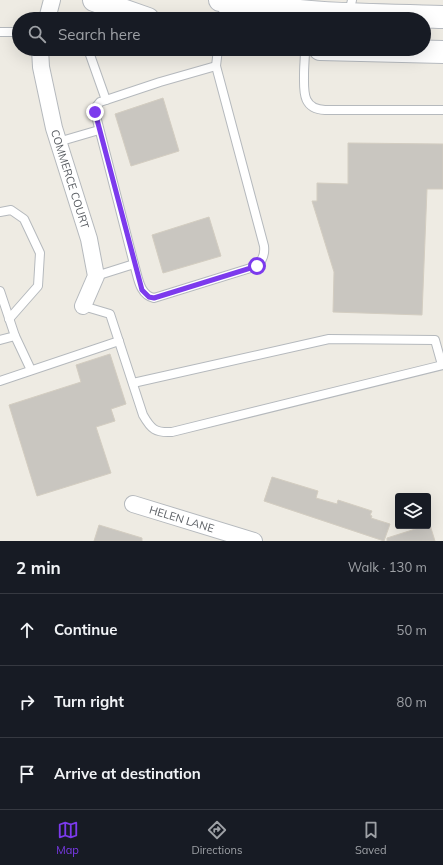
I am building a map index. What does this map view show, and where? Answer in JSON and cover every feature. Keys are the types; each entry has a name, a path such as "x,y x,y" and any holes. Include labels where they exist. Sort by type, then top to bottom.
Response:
{"main road":[{"path":"94,0 128,12"},
{"path":"223,5 312,12 350,7 402,12"},
{"path":"431,15 443,16"},
{"path":"431,52 443,52"}],"street":[{"path":"49,12 52,0"},
{"name":"COMMERCE COURT","path":"40,56 41,67 54,128 88,238 96,276"},
{"path":"83,306 96,276"},
{"name":"HELEN LANE","path":"133,504 254,541"}],"lane":[{"path":"0,32 12,32"},
{"path":"90,56 106,100"},
{"path":"216,66 160,82 100,102 95,108 99,130 134,264 142,290 149,297 154,298 257,266 263,258 264,246 216,66 217,56"},
{"path":"305,56 304,91 307,100 316,109 443,110"},
{"path":"58,142 99,130"},
{"path":"0,212 11,210 24,219 40,253 38,286 9,319"},
{"path":"96,276 134,264"},
{"path":"0,291 15,336 31,370"},
{"path":"83,306 110,314 143,415 148,424 156,430 168,432 442,365 434,340 329,339 133,383"},
{"path":"0,340 15,336"},
{"path":"0,381 119,341"}],"building":[{"path":"163,98 179,151 131,166 115,114"},
{"path":"348,143 443,144 443,189 427,189 422,315 333,312 334,272 312,201 317,201 317,183 348,184"},
{"path":"209,217 221,256 163,273 152,235"},
{"path":"110,354 126,404 111,409 115,421 96,427 111,473 37,496 9,405 81,382 76,365"},
{"path":"272,477 318,491 316,498 337,504 338,500 372,511 370,515 372,516 371,518 390,524 384,541 264,501"},
{"path":"99,525 142,538 142,541 94,541"},
{"path":"431,528 435,541 387,541 387,538 415,529"}],"route":[{"path":"95,112 134,264 142,290 149,297 154,298 257,266"}]}
